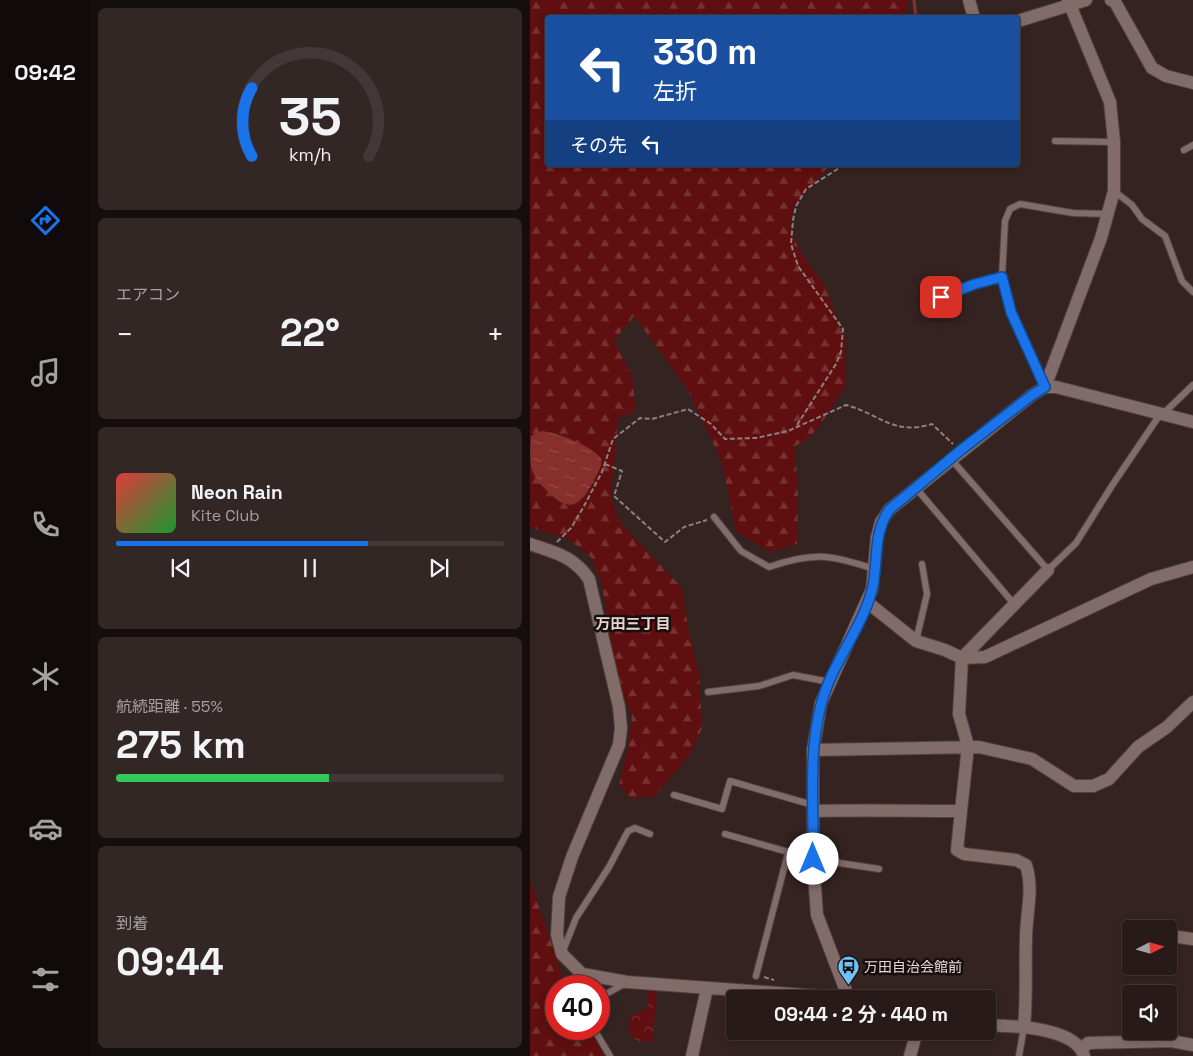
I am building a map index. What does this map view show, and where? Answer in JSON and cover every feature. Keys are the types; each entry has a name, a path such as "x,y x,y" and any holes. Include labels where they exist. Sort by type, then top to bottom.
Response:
{"street":[{"path":"970,0 973,15"},
{"path":"1020,20 1069,3 1086,0"},
{"path":"1111,0 1115,2 1152,68 1166,76 1193,83"},
{"path":"1045,387 1108,214 1114,191 1114,142 1110,102 1069,3"},
{"path":"845,990 817,915 813,859 813,750 821,703 867,605 872,589 877,537 881,522 889,510 1032,395 1045,387 1056,387 1193,422"},
{"path":"530,544 570,559 580,566 589,579 619,707 621,728 619,745 572,857 559,897 557,935 562,954 582,974 627,982 735,990"},
{"path":"867,605 872,606 916,641 945,650 962,658 985,657 1151,579 1193,568"},
{"path":"1024,1027 1027,998 1026,940 1030,877 1026,865 1016,860 964,854 957,850 968,746 959,714 962,658 1048,570"},
{"path":"813,750 968,746 1017,754 1032,760 1074,786 1093,786 1109,779 1138,747 1167,727 1193,702"},
{"path":"814,808 888,809 903,812 961,811"},
{"path":"1178,937 1193,939"},
{"path":"692,1056 707,988"},
{"path":"996,1025 1024,1027 1073,1040 1083,1053 1088,1043 1171,1041 1193,1045"},
{"path":"910,1056 914,1040"}],"lane":[{"path":"1055,141 1114,142"},
{"path":"1184,150 1193,145"},
{"path":"1114,191 1132,205 1142,219 1165,236 1182,281 1193,292"},
{"path":"1045,387 1011,312 1002,277 1005,221 1010,209 1020,204 1029,204 1072,213 1108,214"},
{"path":"924,304 975,284 1002,277"},
{"path":"956,455 1048,570 1076,543 1113,484 1162,414 1193,385"},
{"path":"916,488 1014,604"},
{"path":"714,517 741,551 768,567 805,556 824,556 874,569"},
{"path":"916,641 927,594 922,564"},
{"path":"708,692 759,686 793,675 830,682"},
{"path":"674,795 722,809 730,781 814,808"},
{"path":"562,954 576,918 609,868 628,831 635,828 650,834"},
{"path":"725,834 813,859 879,868"},
{"path":"756,976 788,853"},
{"path":"610,992 627,982"},
{"path":"1019,1056 1024,1027"},
{"path":"601,1040 610,1056"}],"path":[{"path":"796,426 842,352 843,329 798,266 793,255 793,220 796,206 806,189 841,167"},
{"path":"555,544 571,528 605,464 613,440 640,418 652,419 688,409 711,424 725,439 743,439 772,435 846,405 901,427 917,429 932,424 956,455"},
{"path":"605,464 622,471 614,496 665,542 684,527 714,517"}],"green space":[{"path":"530,0 910,0 904,15 545,15 545,167 830,167 826,169 795,205 790,224 798,248 825,287 846,341 846,386 818,428 807,440 795,446 798,496 797,544 770,552 736,531 722,462 688,390 634,316 614,341 632,375 636,411 618,418 611,496 619,521 682,588 689,633 699,672 702,728 691,753 655,796 630,798 619,785 628,748 632,715 618,685 602,585 592,558 570,540 530,527 530,462 531,469 601,458 581,444 555,433 532,436 530,447"},
{"path":"530,880 562,975 545,975 545,1040 596,1040 605,1056 530,1056"},
{"path":"648,988 657,988 653,1041 639,1042 629,1034 630,1017 647,1008"}],"water":[{"path":"542,431 573,440 596,453 601,458 599,470 579,502 568,505 555,499 540,484 532,471 530,459 531,436"}],"waterway":[{"path":"914,0 916,15"}],"place":[{"name":"万田自治会館前","path":"848,986"}],"district":[{"name":"万田三丁目","path":"633,624"}],"route":[{"path":"813,859 813,750 821,703 867,605 872,589 877,537 881,522 889,510 961,450 1045,387 1011,312 1002,277 975,284 941,297"}]}
